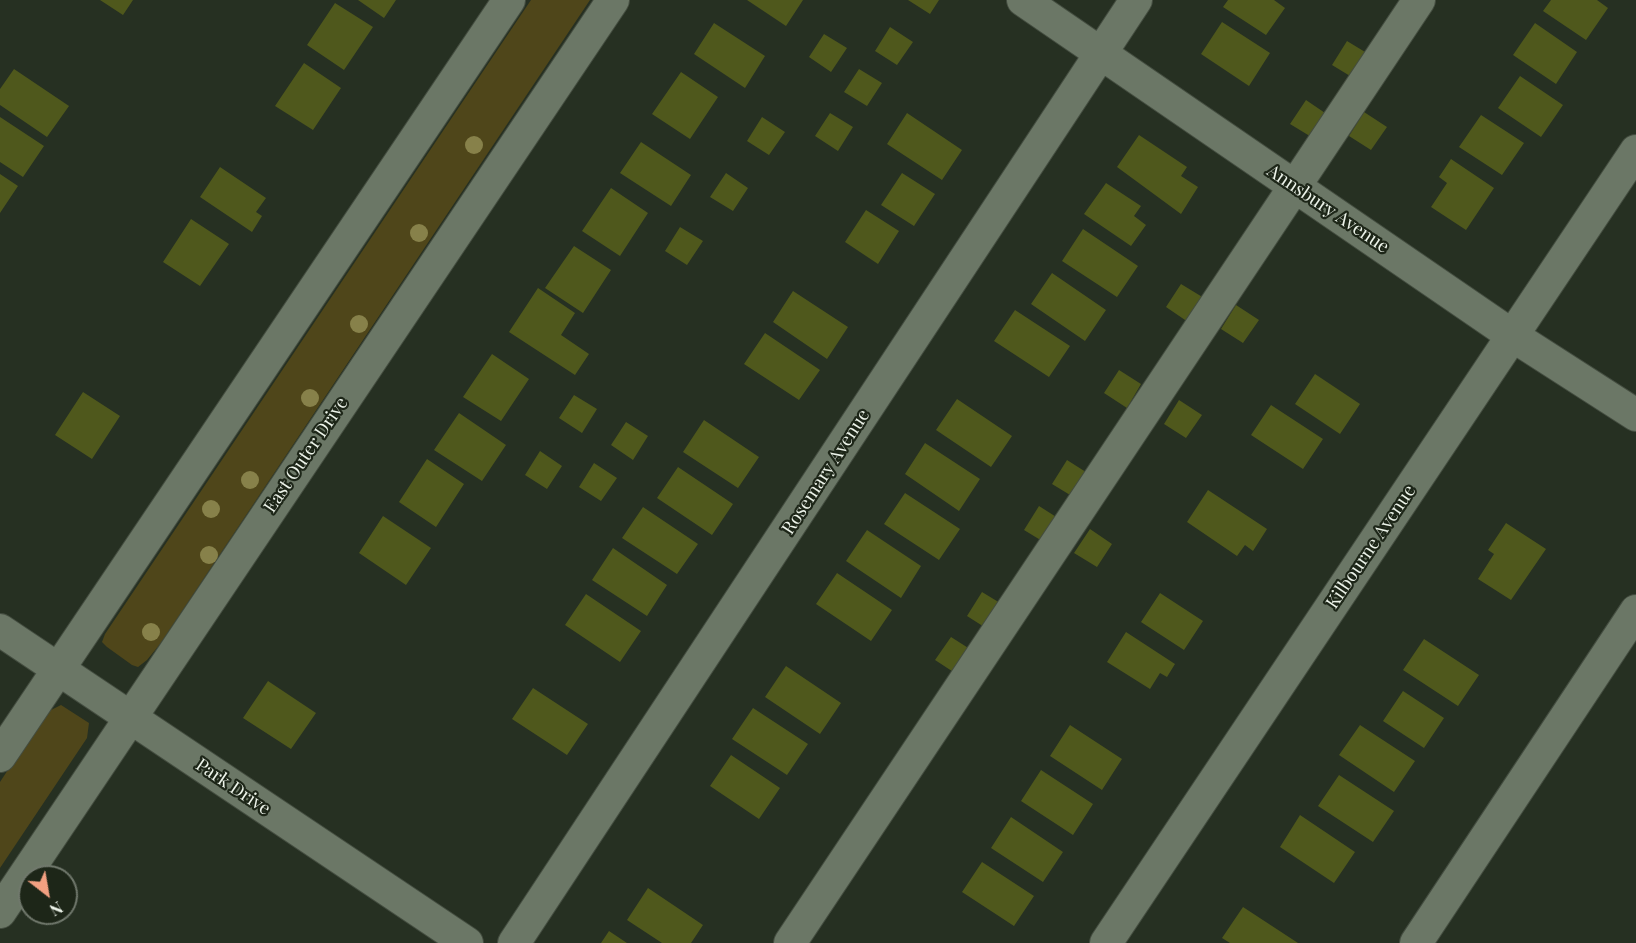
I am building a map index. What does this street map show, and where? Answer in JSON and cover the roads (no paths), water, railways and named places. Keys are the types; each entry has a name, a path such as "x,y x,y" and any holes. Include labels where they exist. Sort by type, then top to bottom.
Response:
{"street":[{"path":"0,756 509,0"},
{"name":"East Outer Drive","path":"0,912 613,0"},
{"name":"Annsbury Avenue","path":"1023,0 1513,336 1636,415"},
{"name":"Rosemary Avenue","path":"514,943 1136,0"},
{"path":"790,943 1419,0"},
{"name":"Kilbourne Avenue","path":"1106,943 1636,151"},
{"path":"1416,943 1636,611"},
{"name":"Park Drive","path":"0,630 467,943"}]}
